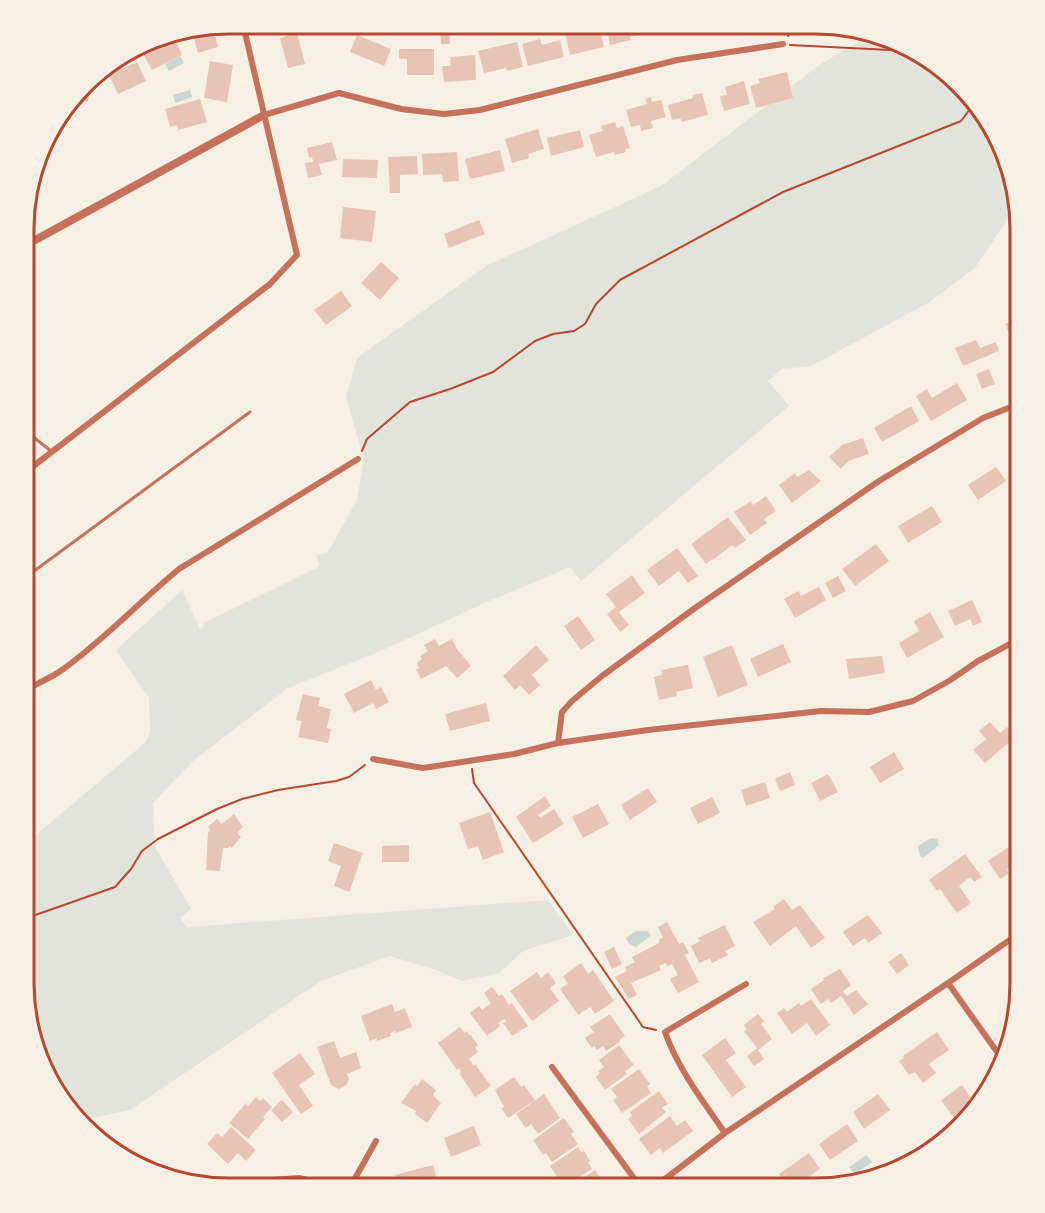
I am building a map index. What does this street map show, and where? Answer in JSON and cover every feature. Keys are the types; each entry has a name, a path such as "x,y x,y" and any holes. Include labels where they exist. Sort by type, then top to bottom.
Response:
{"street":[{"path":"34,466 270,284 297,255 245,35"},
{"path":"34,241 264,116 339,93 401,109 435,113 480,110 677,60 783,44"},
{"path":"558,743 562,712 611,669 879,481 984,418 1010,407"},
{"path":"34,686 60,671 98,642 179,569 358,459"},
{"path":"373,759 423,768 514,754 558,743 648,730 821,711 869,712 913,701 1010,644"},
{"path":"666,1178 725,1133 1010,940"},
{"path":"948,983 997,1052"},
{"path":"725,1133 683,1072 671,1051 664,1032 746,984"},
{"path":"552,1067 634,1178"},
{"path":"354,1178 376,1141"}],"lane":[{"path":"34,571 250,412"},
{"path":"34,438 53,453"}],"path":[{"path":"789,34 783,44 892,50"},
{"path":"358,459 368,439 410,402 493,372 535,341 553,334 574,331 585,324 596,304 620,280 783,192 961,121 969,110"},
{"path":"34,916 115,887 131,869 142,850 158,839 218,809 278,790 336,782 348,777 373,759"},
{"path":"471,761 474,783 643,1027 664,1032"}],"shaded area":[{"path":"862,40 866,41 890,49 924,67 953,92 970,111 996,155 1004,179 1009,216 975,268 928,303 811,366 782,369 768,381 789,406 581,581 570,567 383,650 288,688 193,761 153,803 155,847 191,909 180,918 187,927 548,900 573,935 523,951 499,973 462,981 436,970 390,956 321,981 130,1110 90,1119 67,1092 49,1058 36,1009 34,836 146,742 150,732 149,698 116,650 182,590 200,629 203,628 204,623 320,566 316,555 327,554 357,500 364,459 346,397 357,358 486,266 661,186 822,63"},
{"path":"180,56 184,63 169,71 165,64"},
{"path":"190,90 192,97 175,103 173,95"},
{"path":"931,838 937,839 939,845 923,858 920,856 918,846"},
{"path":"647,931 651,935 636,947 629,944 626,938 634,932"},
{"path":"866,1155 872,1162 855,1174 849,1167"}],"building":[{"path":"565,34 601,34 604,47 570,55"},
{"path":"608,34 640,34 630,37 631,40 610,45"},
{"path":"215,35 218,47 198,53 194,38"},
{"path":"297,35 305,64 288,68 280,38"},
{"path":"357,35 391,49 384,66 350,52"},
{"path":"441,35 450,35 450,44 441,44"},
{"path":"540,39 542,45 560,40 564,57 528,66 522,44"},
{"path":"176,42 182,55 152,70 143,55"},
{"path":"517,42 523,67 484,73 478,51"},
{"path":"399,49 434,49 434,75 407,75 407,59 399,59"},
{"path":"475,55 476,80 444,82 442,66 451,66 450,57"},
{"path":"210,61 233,65 227,102 204,98"},
{"path":"137,62 146,81 118,94 110,76"},
{"path":"787,72 793,98 756,108 750,86 760,83 758,79"},
{"path":"744,81 750,104 724,111 720,96 727,95 725,87"},
{"path":"702,93 708,115 682,122 680,118 672,120 668,105"},
{"path":"651,97 652,102 661,100 666,117 651,121 653,128 641,131 640,125 631,127 626,110 647,104 645,99"},
{"path":"200,99 207,122 178,130 177,125 170,127 165,109"},
{"path":"615,122 617,128 623,126 630,148 625,149 626,152 615,155 614,152 596,157 589,135 603,131 601,126"},
{"path":"538,129 544,149 528,154 529,158 512,163 505,139"},
{"path":"580,130 584,147 551,156 547,138"},
{"path":"332,142 337,160 319,164 322,175 308,178 305,163 313,162 312,157 309,158 307,148"},
{"path":"500,150 505,171 470,179 465,159"},
{"path":"457,152 459,181 443,182 442,174 423,175 422,154"},
{"path":"417,156 418,174 400,175 400,193 390,193 388,157"},
{"path":"343,159 378,160 377,178 342,177"},
{"path":"343,207 376,211 372,242 340,238"},
{"path":"479,220 485,234 449,248 444,234"},
{"path":"381,262 399,278 380,300 361,283"},
{"path":"341,291 352,306 326,325 314,310"},
{"path":"1010,322 1010,335 1005,324"},
{"path":"976,340 980,348 996,342 999,351 963,366 955,348"},
{"path":"989,369 995,384 982,389 976,374"},
{"path":"957,383 967,400 931,421 916,396 927,389 932,398"},
{"path":"911,406 919,421 882,442 874,428"},
{"path":"863,438 869,454 848,461 841,469 829,457 842,445"},
{"path":"996,467 1006,481 978,500 968,485"},
{"path":"809,470 821,481 792,503 779,485 795,473 797,477"},
{"path":"766,496 776,511 764,519 767,523 750,535 734,512 751,501 753,505"},
{"path":"932,506 942,522 908,543 898,526"},
{"path":"728,517 746,540 735,548 732,545 706,564 691,544"},
{"path":"876,544 889,561 855,586 842,569"},
{"path":"677,548 698,576 688,583 679,571 659,586 647,570"},
{"path":"632,575 645,593 619,612 629,625 620,632 607,614 616,607 606,594"},
{"path":"838,576 846,591 833,598 825,583"},
{"path":"819,587 826,600 795,618 784,599 798,591 801,596"},
{"path":"972,600 982,622 973,626 970,619 955,626 948,611"},
{"path":"930,612 944,637 907,658 899,643 919,631 914,621"},
{"path":"578,616 595,640 581,650 564,626"},
{"path":"435,639 439,646 452,639 471,666 457,678 446,666 421,679 416,669 419,668 417,663 422,659 420,656 428,651 424,645"},
{"path":"783,644 791,662 758,677 750,659"},
{"path":"536,645 549,660 532,675 540,685 529,695 520,685 515,690 503,676"},
{"path":"732,645 748,685 718,697 703,657"},
{"path":"882,656 885,673 849,679 846,659"},
{"path":"688,665 693,688 676,692 677,696 659,700 654,677 662,675 661,670"},
{"path":"371,680 376,690 381,687 389,702 376,709 373,703 354,713 344,694"},
{"path":"303,694 320,698 318,706 331,709 327,728 331,729 328,743 298,737 302,721 296,720"},
{"path":"486,703 490,721 450,731 445,714"},
{"path":"990,722 1000,733 1007,727 1010,731 1010,741 985,763 973,750 986,739 979,731"},
{"path":"894,752 904,769 880,783 870,767"},
{"path":"790,772 795,785 780,791 775,779"},
{"path":"828,774 838,792 820,801 811,783"},
{"path":"765,782 770,798 746,806 741,790"},
{"path":"648,788 657,802 630,820 621,805"},
{"path":"545,796 551,806 538,815 540,818 554,809 564,824 533,843 516,817"},
{"path":"712,797 720,813 698,824 690,808"},
{"path":"598,804 609,824 583,838 572,817"},
{"path":"490,812 504,852 483,860 478,846 468,849 459,823"},
{"path":"234,814 243,827 237,833 241,837 232,848 230,846 223,848 220,871 206,870 208,832 211,830 208,827 217,819 222,824"},
{"path":"334,843 363,853 349,892 334,886 341,866 328,861"},
{"path":"409,845 409,862 382,862 382,846"},
{"path":"1010,846 1010,867 1007,869 1009,873 1000,879 988,861"},
{"path":"965,854 982,877 974,882 970,877 959,886 971,903 957,913 940,889 937,891 929,880"},
{"path":"784,899 792,910 800,905 825,938 811,948 796,926 770,946 753,922 775,909 773,907"},
{"path":"868,915 882,933 868,943 865,938 853,946 843,932"},
{"path":"667,922 679,944 683,942 689,953 685,955 699,982 678,993 670,979 678,975 672,964 667,966 666,963 659,966 661,970 631,983 637,995 629,999 615,977 627,971 625,967 635,962 632,957 659,943 663,937 658,927"},
{"path":"725,925 735,946 725,951 728,955 712,963 710,958 699,963 691,946 700,941 698,938"},
{"path":"614,947 622,964 612,969 604,952"},
{"path":"901,953 909,965 897,974 888,962"},
{"path":"581,963 588,974 593,970 614,1001 595,1014 590,1007 578,1015 560,989 568,984 563,976"},
{"path":"840,969 851,985 843,991 847,996 856,990 868,1004 854,1015 841,996 831,1003 828,999 821,1004 811,989 824,980 823,978"},
{"path":"537,972 541,978 548,972 556,983 550,988 559,1001 532,1021 510,991"},
{"path":"492,987 499,996 502,994 509,1005 512,1003 528,1026 512,1036 503,1023 506,1021 504,1019 498,1023 500,1026 487,1036 470,1013 479,1006 482,1010 491,1003 484,993"},
{"path":"811,999 830,1025 816,1036 807,1023 792,1034 777,1013 784,1008 787,1012 799,1003 801,1006"},
{"path":"392,1004 395,1012 405,1008 412,1027 390,1033 391,1036 377,1041 377,1038 370,1041 361,1016"},
{"path":"610,1014 625,1036 606,1051 603,1046 597,1050 594,1046 592,1048 585,1038 594,1032 590,1027"},
{"path":"758,1014 764,1021 761,1024 772,1039 758,1050 764,1059 754,1066 747,1056 757,1048 744,1031 747,1029 744,1025"},
{"path":"460,1027 464,1033 467,1031 470,1034 478,1045 475,1047 478,1052 469,1059 491,1086 475,1097 459,1073 461,1072 459,1068 457,1070 438,1043"},
{"path":"937,1032 949,1050 929,1064 936,1073 923,1083 915,1072 909,1075 899,1061"},
{"path":"725,1038 736,1053 726,1060 746,1087 732,1097 702,1055"},
{"path":"334,1041 340,1058 356,1052 361,1068 347,1074 349,1079 347,1084 339,1089 331,1085 317,1047"},
{"path":"619,1045 634,1065 625,1071 627,1074 605,1090 596,1077 600,1073 598,1071 604,1067 599,1060"},
{"path":"300,1053 315,1074 299,1085 313,1106 301,1114 272,1073"},
{"path":"639,1069 650,1084 647,1086 651,1093 622,1113 613,1100 617,1097 611,1089"},
{"path":"514,1077 521,1087 524,1085 535,1100 508,1118 501,1108 504,1107 495,1090"},
{"path":"422,1079 436,1090 433,1095 441,1103 427,1123 415,1114 416,1111 401,1103 415,1084 417,1086"},
{"path":"962,1085 971,1098 967,1100 969,1103 955,1119 941,1100"},
{"path":"659,1091 668,1104 662,1108 666,1112 639,1134 628,1119 632,1116 630,1112"},
{"path":"544,1094 560,1118 538,1134 531,1124 526,1128 516,1114"},
{"path":"878,1094 890,1110 864,1129 853,1112"},
{"path":"256,1097 260,1101 263,1098 272,1107 248,1139 229,1123 246,1103 248,1106"},
{"path":"282,1100 293,1112 282,1122 271,1110"},
{"path":"670,1116 677,1126 685,1120 693,1131 663,1153 660,1148 651,1155 639,1139"},
{"path":"564,1118 574,1132 571,1134 578,1144 552,1162 546,1153 543,1155 533,1140"},
{"path":"847,1124 858,1141 830,1160 819,1144"},
{"path":"474,1126 481,1145 451,1157 444,1138"},
{"path":"231,1127 256,1150 246,1161 238,1153 228,1164 207,1144 217,1133 222,1137"},
{"path":"578,1147 581,1152 584,1151 592,1169 578,1178 558,1178 550,1166"},
{"path":"809,1153 820,1169 807,1178 782,1178 779,1174"},
{"path":"433,1165 436,1178 396,1178 395,1175"},
{"path":"595,1170 600,1178 583,1178"}]}
